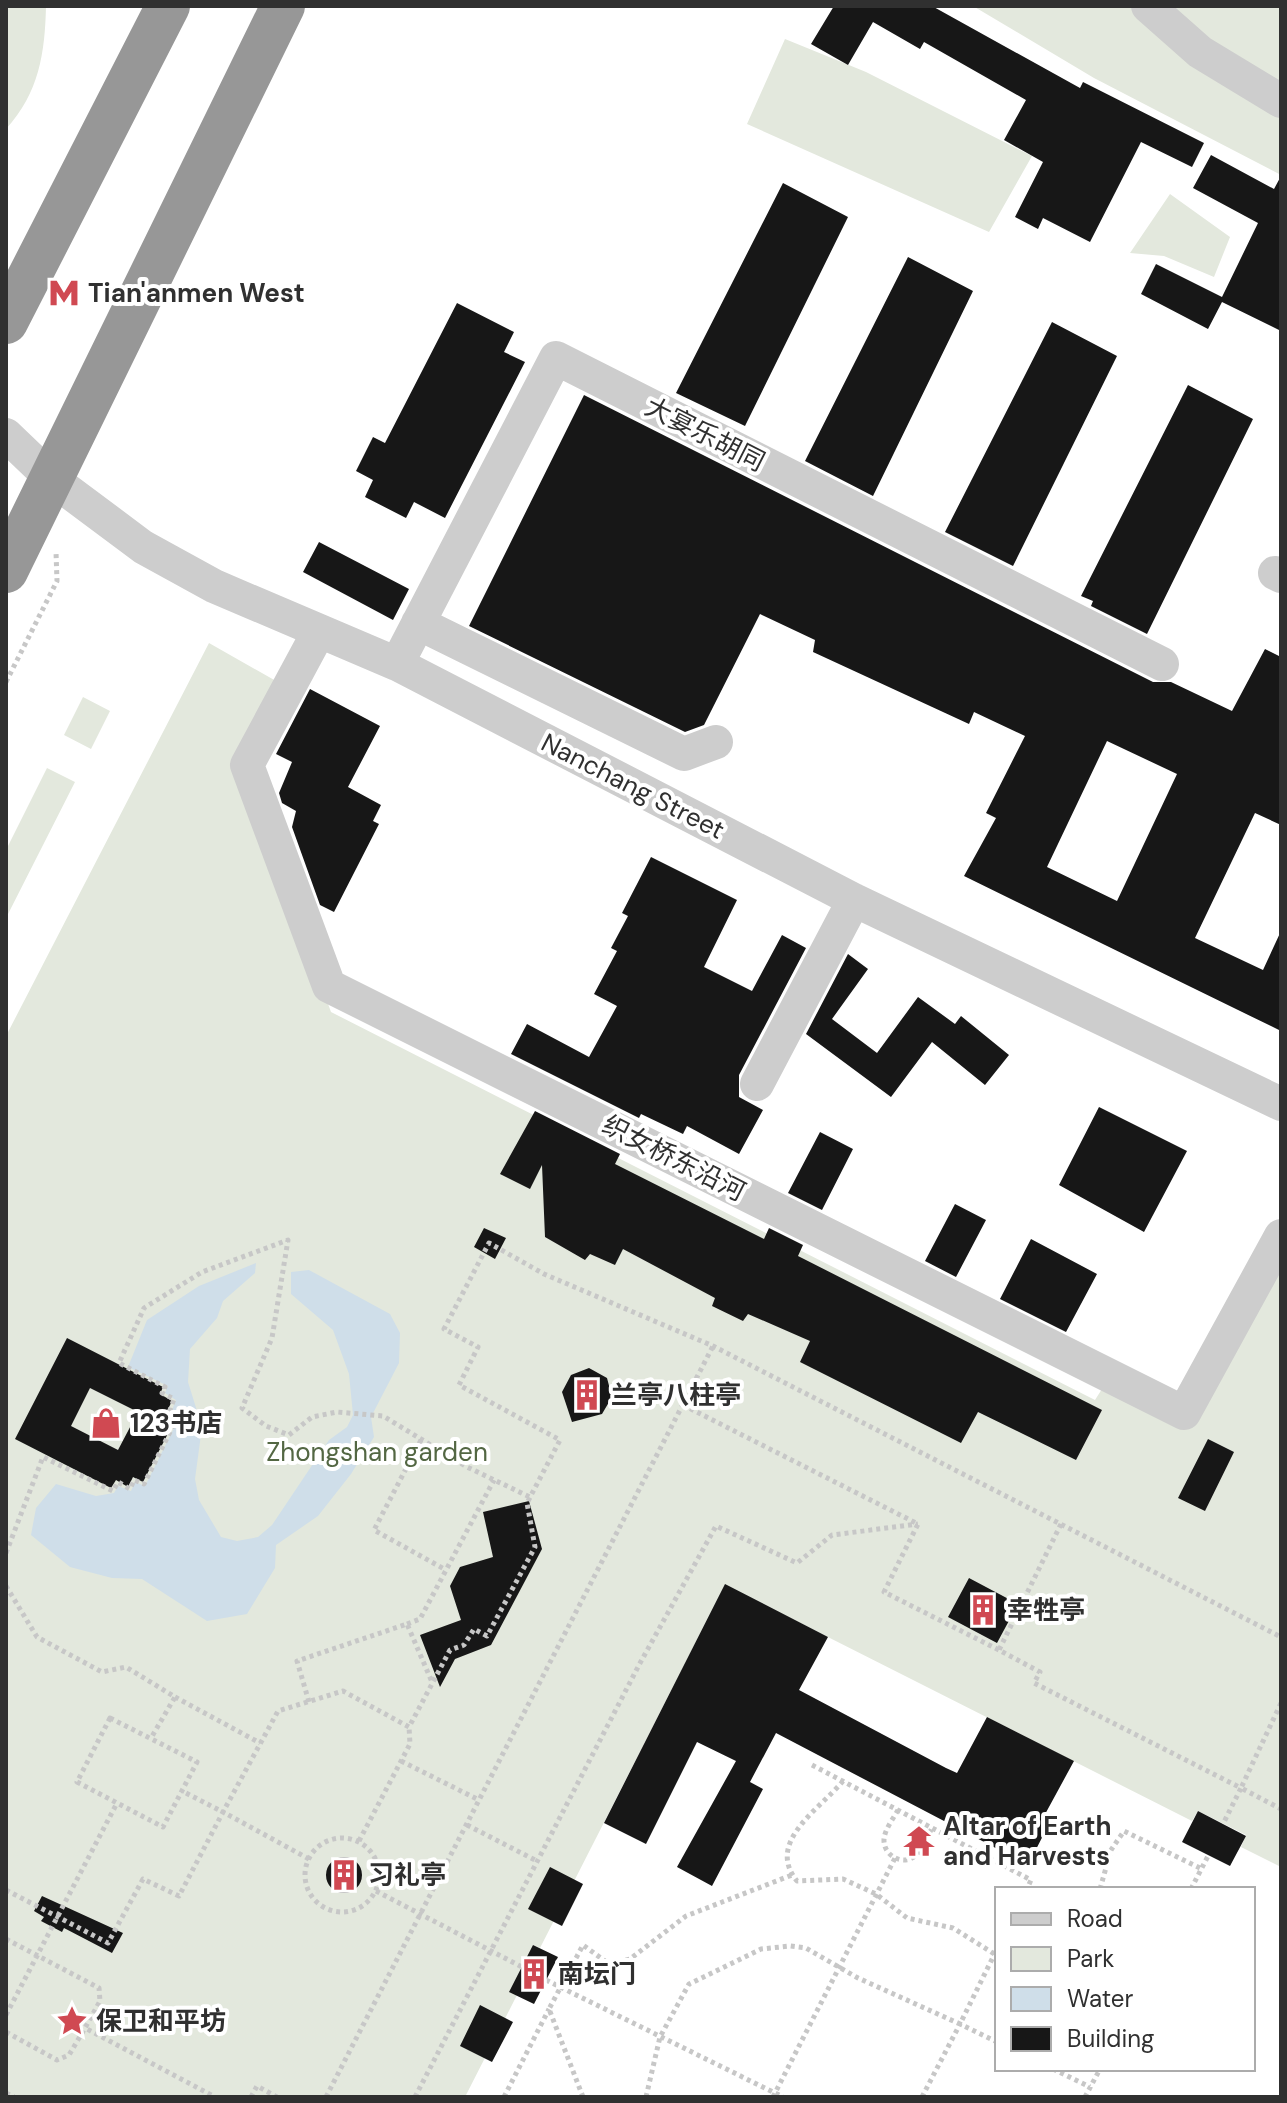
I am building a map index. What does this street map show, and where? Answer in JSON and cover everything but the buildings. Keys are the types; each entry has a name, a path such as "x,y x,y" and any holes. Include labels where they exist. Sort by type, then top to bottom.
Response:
{"highway":[{"path":"6,322 168,6"},
{"path":"6,571 283,6"}],"street":[{"path":"1148,6 1200,52 1281,101"},
{"name":"大宴乐胡同","path":"397,664 556,358 1162,664"},
{"name":"Nanchang Street","path":"6,435 52,479 143,547 214,586 318,633 397,664 854,900 1281,1104"},
{"path":"418,623 684,754 716,742"},
{"name":"织女桥东沿河","path":"318,633 247,765 329,986 1184,1413 1281,1236"},
{"path":"757,1084 854,900"}],"path":[{"path":"6,1553 43,1457 113,1491 118,1482 130,1489 134,1480 144,1484 179,1414 170,1410 174,1399 162,1393 165,1387 119,1363 144,1308 202,1272 288,1240 272,1338 242,1408 266,1426 289,1435 312,1417 337,1412 383,1416 421,1440 530,1497"},
{"path":"359,1841 410,1744 409,1727 450,1650 464,1645 474,1629 487,1636 535,1547 527,1503 560,1440 459,1385 478,1347 444,1329 489,1243 544,1274 713,1346 1281,1637"},
{"path":"326,2097 713,1346"},
{"path":"683,1405 918,1524"},
{"path":"421,1440 374,1530 446,1570"},
{"path":"309,1702 297,1661 420,1619 494,1480"},
{"path":"918,1524 884,1592 1040,1672 1034,1683 1281,1809"},
{"path":"415,2097 716,1526 797,1563 832,1535 918,1524"},
{"path":"999,1650 1061,1524"},
{"path":"6,1586 37,1637 102,1672 126,1667 260,1743"},
{"path":"407,1624 432,1683"},
{"path":"6,1890 108,1943 143,1879 179,1896 278,1711 343,1691 409,1727"},
{"path":"151,1738 175,1697"},
{"path":"1223,1824 1281,1703"},
{"path":"110,1718 197,1762 182,1791 163,1827 77,1782 110,1718"},
{"path":"401,1761 479,1800"},
{"path":"812,1765 1031,1880 1028,1887"},
{"path":"843,1781 801,1823 786,1850 786,1867 797,1881 843,1879 876,1894 907,1918 953,1928 995,1952"},
{"path":"182,1791 309,1859"},
{"path":"6,2015 117,1803"},
{"path":"898,1810 884,1837 886,1850 895,1858 907,1860 917,1854 932,1828"},
{"path":"467,1825 537,1861"},
{"path":"1101,1887 1111,1850 1124,1831 1202,1869"},
{"path":"348,1838 359,1841 368,1848 379,1868 376,1891 358,1909 332,1911 321,1905 306,1884 309,1859 325,1842 348,1838"},
{"path":"1192,1887 1208,1856"},
{"path":"774,2095 895,1858"},
{"path":"504,2097 583,1945 609,1964 630,1959 686,1916 792,1875"},
{"path":"376,1891 522,1967"},
{"path":"6,1939 99,1988 100,2001 69,2055 57,2060 6,2032"},
{"path":"646,2097 660,2037 689,1984 761,1949 806,1948 839,1967 995,2041"},
{"path":"922,2097 995,1955"},
{"path":"546,1980 783,2097"},
{"path":"549,2009 583,2097"},
{"path":"85,2028 215,2097"},
{"path":"1057,2071 1090,2087"},
{"path":"1085,2097 1099,2071"},
{"path":"251,2097 257,2086 277,2097"},
{"path":"6,2093 14,2097"}],"green space":[{"path":"6,6 46,6 38,72 26,101 6,129"},
{"path":"973,6 1281,6 1281,175 1094,78"},
{"path":"785,39 866,72 1032,156 989,232 747,124"},
{"path":"1170,194 1230,237 1214,277 1164,256 1130,253"},
{"name":"Zhongshan garden","path":"209,643 276,681 238,757 331,1012 1095,1400 1107,1381 1191,1422 1281,1252 1281,1867 1241,1847 1246,1835 1198,1811 1192,1821 725,1585 540,1948 533,1945 517,1995 465,2097 6,2097 6,1036"},
{"path":"83,697 110,711 91,749 64,735"},
{"path":"47,768 75,782 6,918 6,850"}],"water":[{"path":"256,1263 255,1273 223,1301 217,1318 190,1349 188,1382 202,1427 195,1479 199,1500 221,1537 237,1541 258,1537 272,1525 329,1440 347,1427 353,1415 349,1374 333,1330 291,1294 291,1272 309,1270 390,1314 400,1333 399,1363 371,1417 374,1437 351,1474 318,1516 276,1545 275,1568 247,1614 207,1621 142,1579 112,1578 70,1567 31,1535 36,1508 56,1484 96,1496 114,1493 118,1486 131,1491 135,1482 145,1486 181,1414 172,1410 176,1400 165,1393 168,1386 128,1367 147,1320 199,1286"}],"place":[{"name":"Tian'anmen West","path":"64,293"},
{"name":"兰亭八柱亭","path":"587,1395"},
{"name":"123书店","path":"106,1423"},
{"name":"幸牲亭","path":"983,1610"},
{"name":"Altar of Earth and Harvests","path":"919,1841"},
{"name":"习礼亭","path":"344,1875"},
{"name":"南坛门","path":"534,1974"},
{"name":"保卫和平坊","path":"72,2021"}]}
